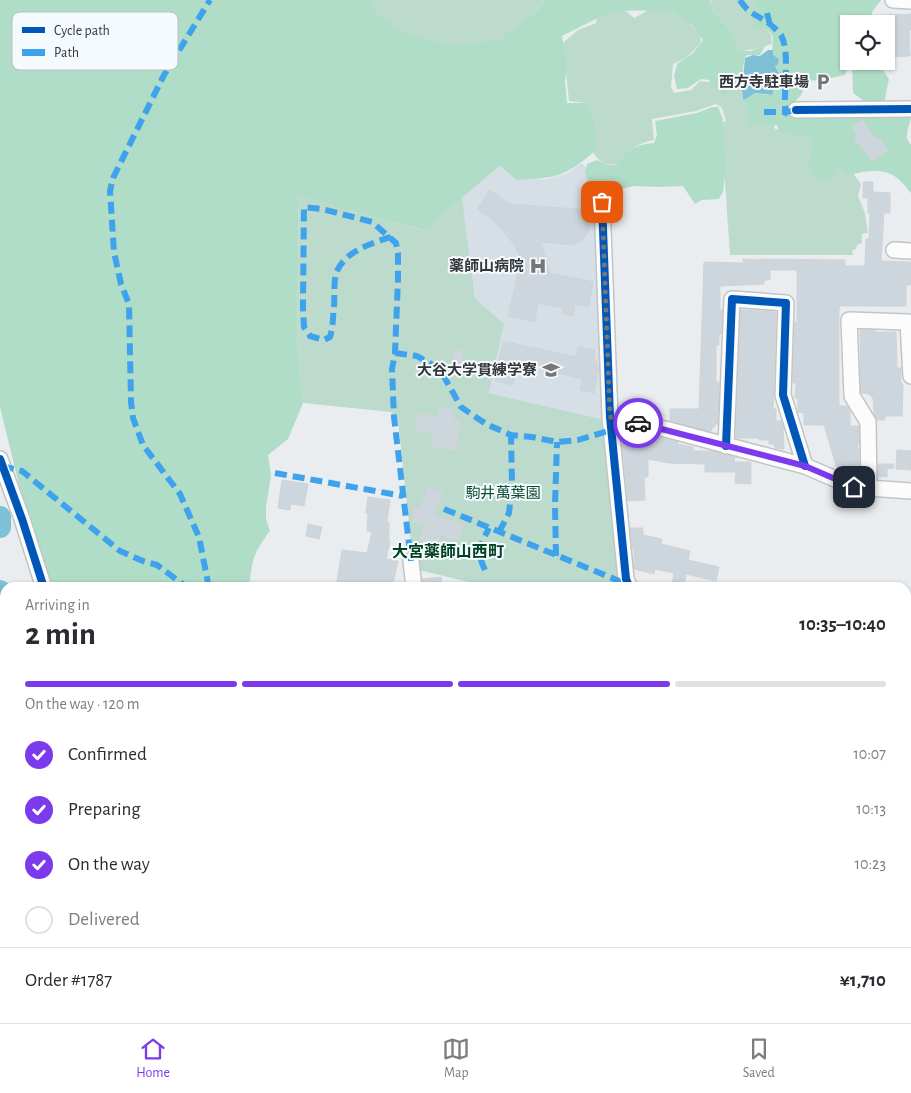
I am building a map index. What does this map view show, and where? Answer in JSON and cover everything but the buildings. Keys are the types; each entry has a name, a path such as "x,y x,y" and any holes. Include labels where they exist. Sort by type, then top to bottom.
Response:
{"street":[{"path":"893,0 911,1"},
{"path":"796,110 911,109"},
{"path":"602,202 610,417 628,582"},
{"path":"894,250 911,251"},
{"path":"726,446 732,299 786,303 783,395 805,466"},
{"path":"869,488 868,422 852,396 849,320 908,322 911,376"},
{"path":"610,417 669,430 805,466 854,487 911,492"},
{"path":"0,459 42,582"},
{"path":"411,561 413,582"}],"shaded area":[{"name":"薬師山病院","path":"582,163 596,177 602,202 610,421 489,393 504,324 475,298 462,197 501,166 518,180 547,179 568,173"}],"green space":[{"path":"0,0 371,0 378,16 409,36 452,45 499,40 536,12 544,0 711,0 711,8 730,30 738,50 751,51 765,46 760,55 748,55 745,57 738,78 724,95 709,80 701,79 688,88 677,89 674,76 677,64 693,53 703,40 692,25 673,10 612,11 562,36 567,65 565,82 567,103 585,103 592,112 597,149 569,171 552,177 517,180 500,166 423,230 299,196 297,338 303,403 288,439 268,455 271,475 266,519 270,531 254,557 250,582 47,582 24,505 0,407"},
{"path":"259,0 544,0 523,31 490,57"},
{"path":"651,0 669,0 700,35 701,42 685,58 673,64 671,87 674,93 691,90 700,81 709,82 737,54 742,54 743,99 769,113 775,129 814,132 853,173 861,184 858,196 865,213 868,233 862,234 862,243 857,245 856,249 852,251 853,255 730,255 725,182 718,124 726,121 722,108 716,104 696,111 652,119 654,140 635,147 613,165 601,162 597,158 588,140 585,103 569,101 563,43 578,30 596,23 597,15 611,7 626,11 634,18 645,12"},
{"path":"712,0 752,0 757,10 755,28 764,27 771,35 772,44 738,51 730,30 711,8"},
{"path":"752,0 881,0 872,15 840,15 840,70 847,70 845,75 822,80 805,81 802,93 788,107 795,111 883,117 906,115 911,118 907,138 911,145 911,193 900,181 885,172 871,171 848,174 837,165 834,175 825,180 811,172 809,167 813,143 812,136 779,131 777,125 771,126 765,122 754,126 748,125 747,118 749,115 743,99 755,93 768,95 778,78 775,66 779,59 773,55 773,37 764,28 755,29 752,17 757,10"},
{"path":"852,70 883,70 889,79 883,108 864,101 853,93"},
{"path":"712,107 718,107 723,119 726,167 723,192 719,199 702,200 695,204 683,186 634,186 617,190 590,188 585,173 587,164 597,160 604,164 614,165 633,148 654,143 657,135 655,121 697,113"},
{"name":"駒井萬葉園","path":"299,195 422,230 462,197 475,298 504,324 489,393 610,421 627,582 469,582 414,569 398,421 391,412 303,403 297,338"}],"water":[{"path":"768,50 773,50 773,55 779,59 778,64 775,66 778,72 784,75 772,95 755,93 743,99 745,58 753,55 760,56"}],"waterway":[{"path":"0,517 0,527"}],"marked path":[{"path":"178,52 210,0"},
{"path":"740,0 750,11 770,24 781,35 784,42 786,60 786,112 796,110"},
{"path":"767,13 770,25"},
{"path":"167,70 113,178 110,191 114,252 121,284 129,304 133,418 143,445 180,494 199,537 208,582"},
{"path":"764,112 786,112 788,115"},
{"path":"391,237 384,239 376,242 360,249 341,264 335,279 333,322 330,337 324,340 310,336 304,327 304,207 322,209 372,222 396,243 398,253 395,353 392,369 394,417 411,561"},
{"path":"395,353 417,356 433,365 442,373 461,407 486,424 511,435 557,442 578,440 611,430"},
{"path":"499,532 509,513 512,485 511,435"},
{"path":"556,556 557,442"},
{"path":"2,466 22,471 120,551 157,565 180,582"},
{"path":"275,473 403,496"},
{"path":"444,509 622,582"},
{"path":"485,570 480,549 489,528"}],"cycle path":[{"path":"796,110 911,109"},
{"path":"602,202 610,417 627,582"},
{"path":"726,446 732,299 786,303 783,395 805,466"},
{"path":"0,459 42,582"}],"way so far":[{"path":"602,202 610,417 638,423"}],"place":[{"name":"西方寺駐車場","path":"823,82"},
{"name":"薬師山病院","path":"538,266"},
{"name":"大谷大学貫練学寮","path":"551,370"}],"district":[{"name":"大宮薬師山西町","path":"448,552"}],"route":[{"path":"638,423 805,466 854,487"}]}
